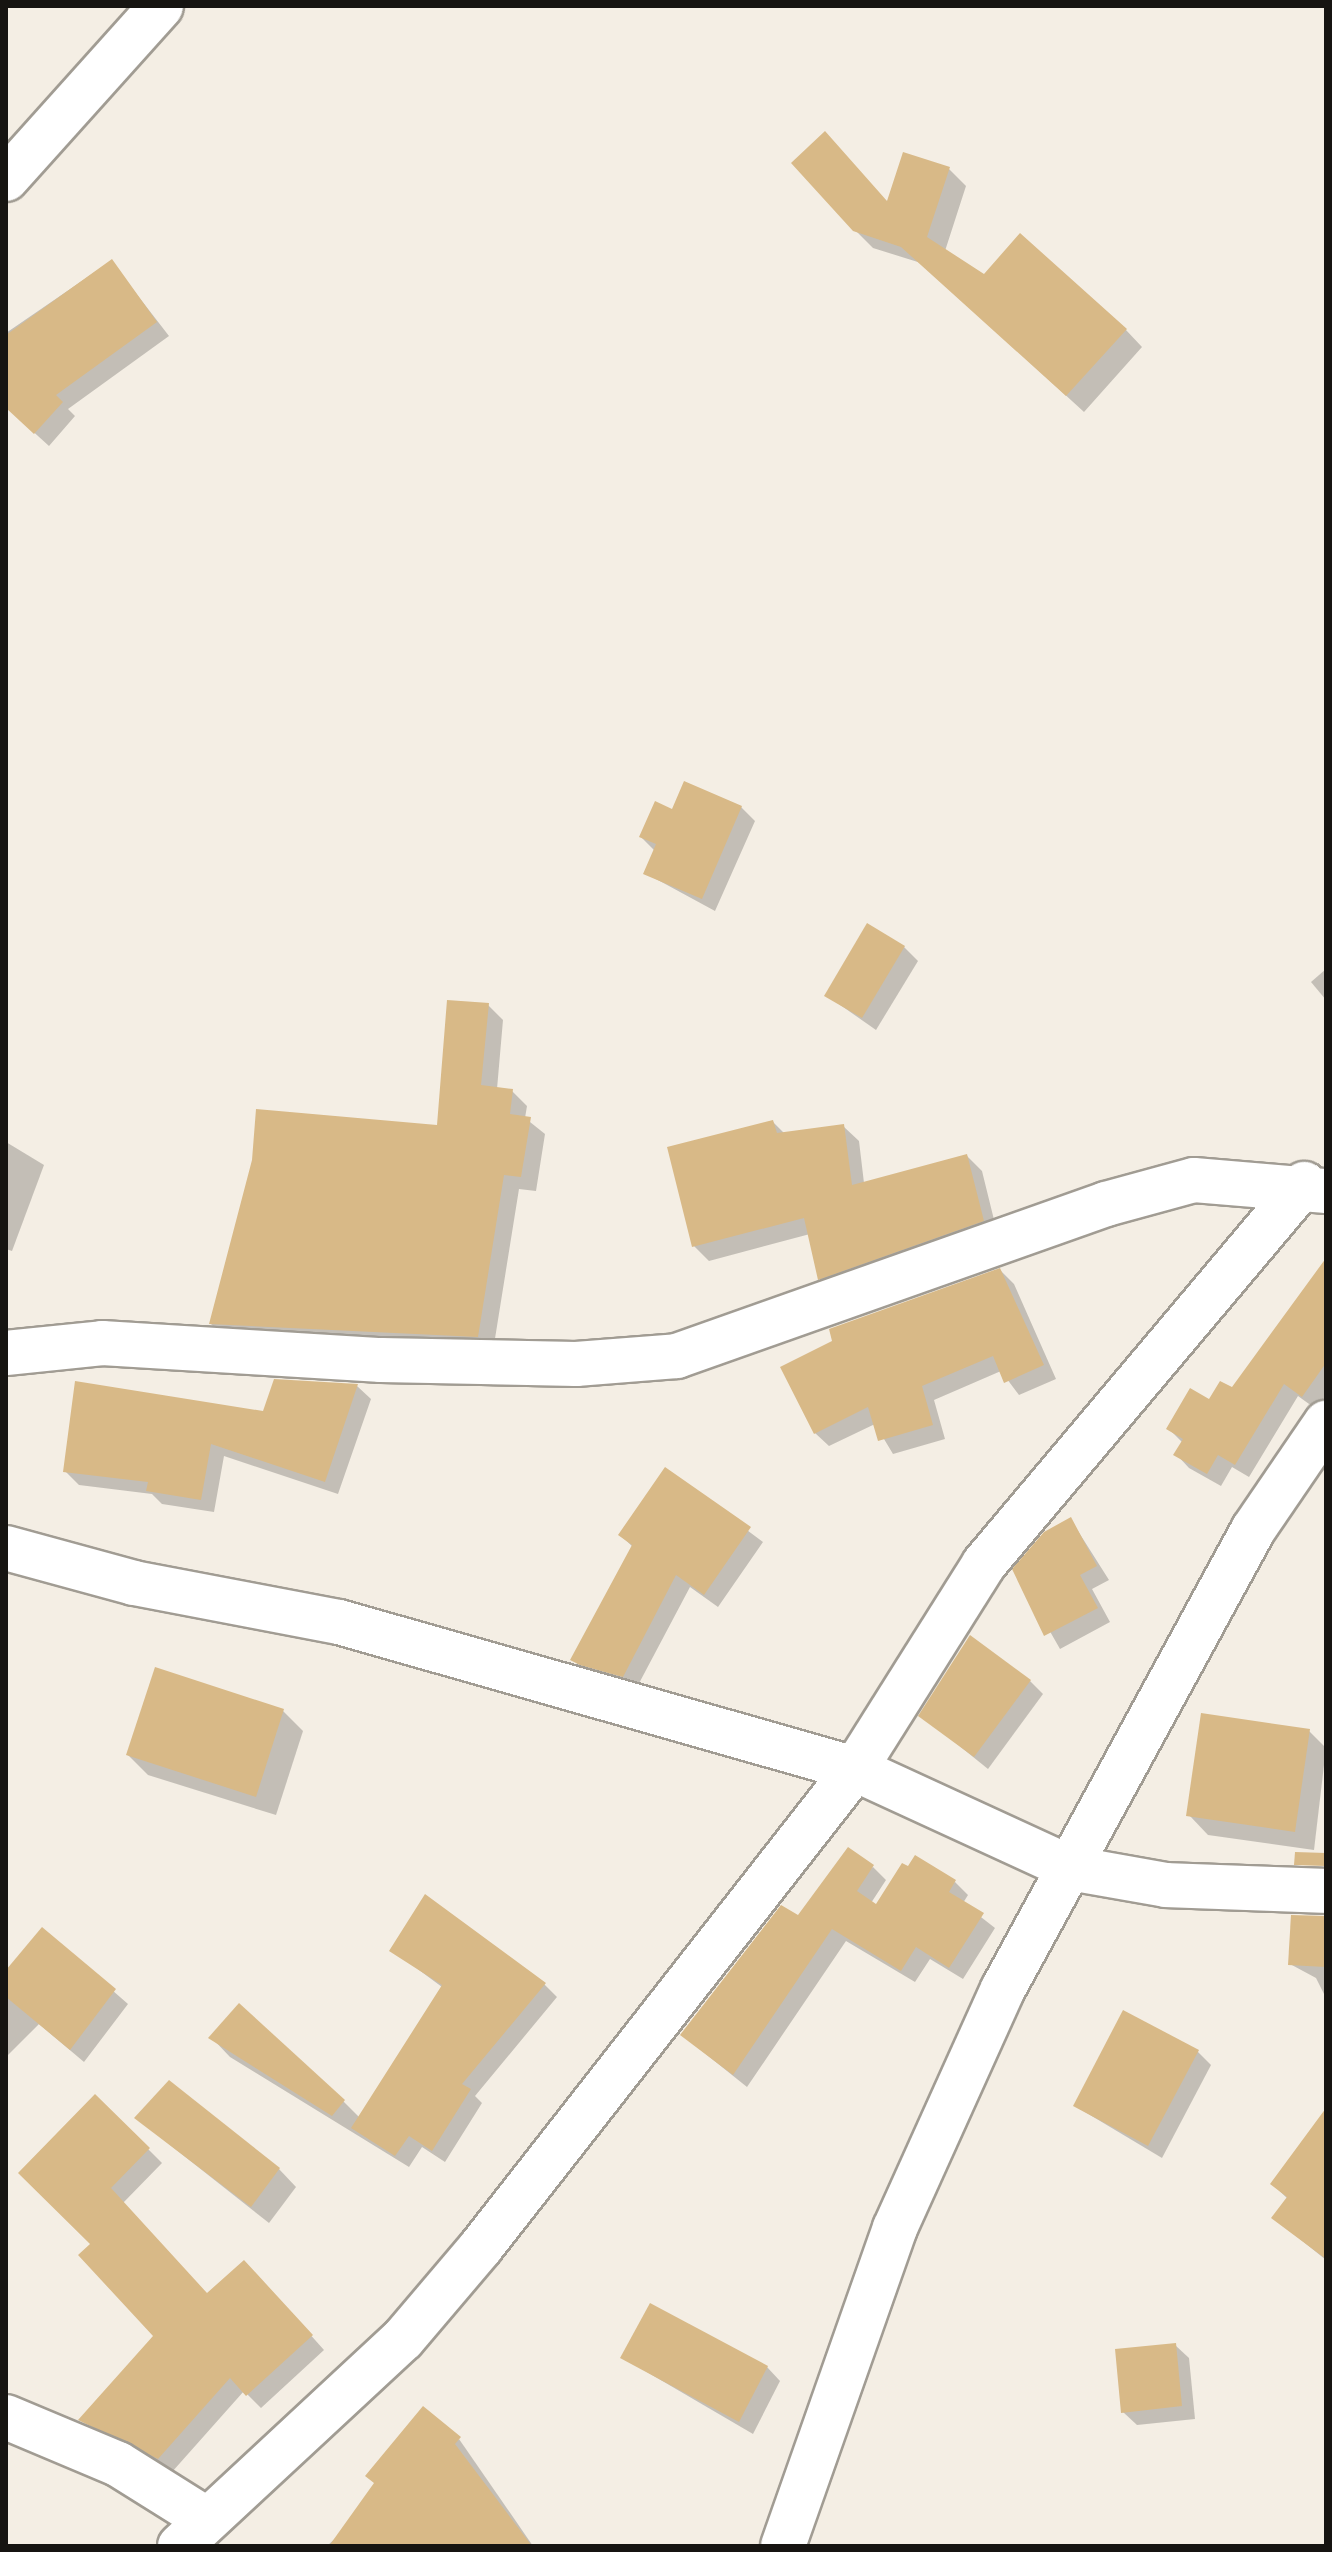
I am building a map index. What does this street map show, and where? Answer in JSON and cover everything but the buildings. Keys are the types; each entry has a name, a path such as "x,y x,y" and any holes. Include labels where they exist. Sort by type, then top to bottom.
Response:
{"street":[{"path":"6,179 153,9"},
{"path":"6,1353 102,1343 396,1361 576,1364 677,1356 1120,1200 1194,1180 1315,1188"},
{"path":"6,2417 118,2464 192,2532 403,2339 855,1769 984,1564 1315,1188"},
{"path":"783,2546 895,2228 1003,1989 1253,1530 1326,1423"},
{"path":"6,1548 134,1583 339,1622 855,1769 1070,1868 1166,1885 1326,1891"}]}
